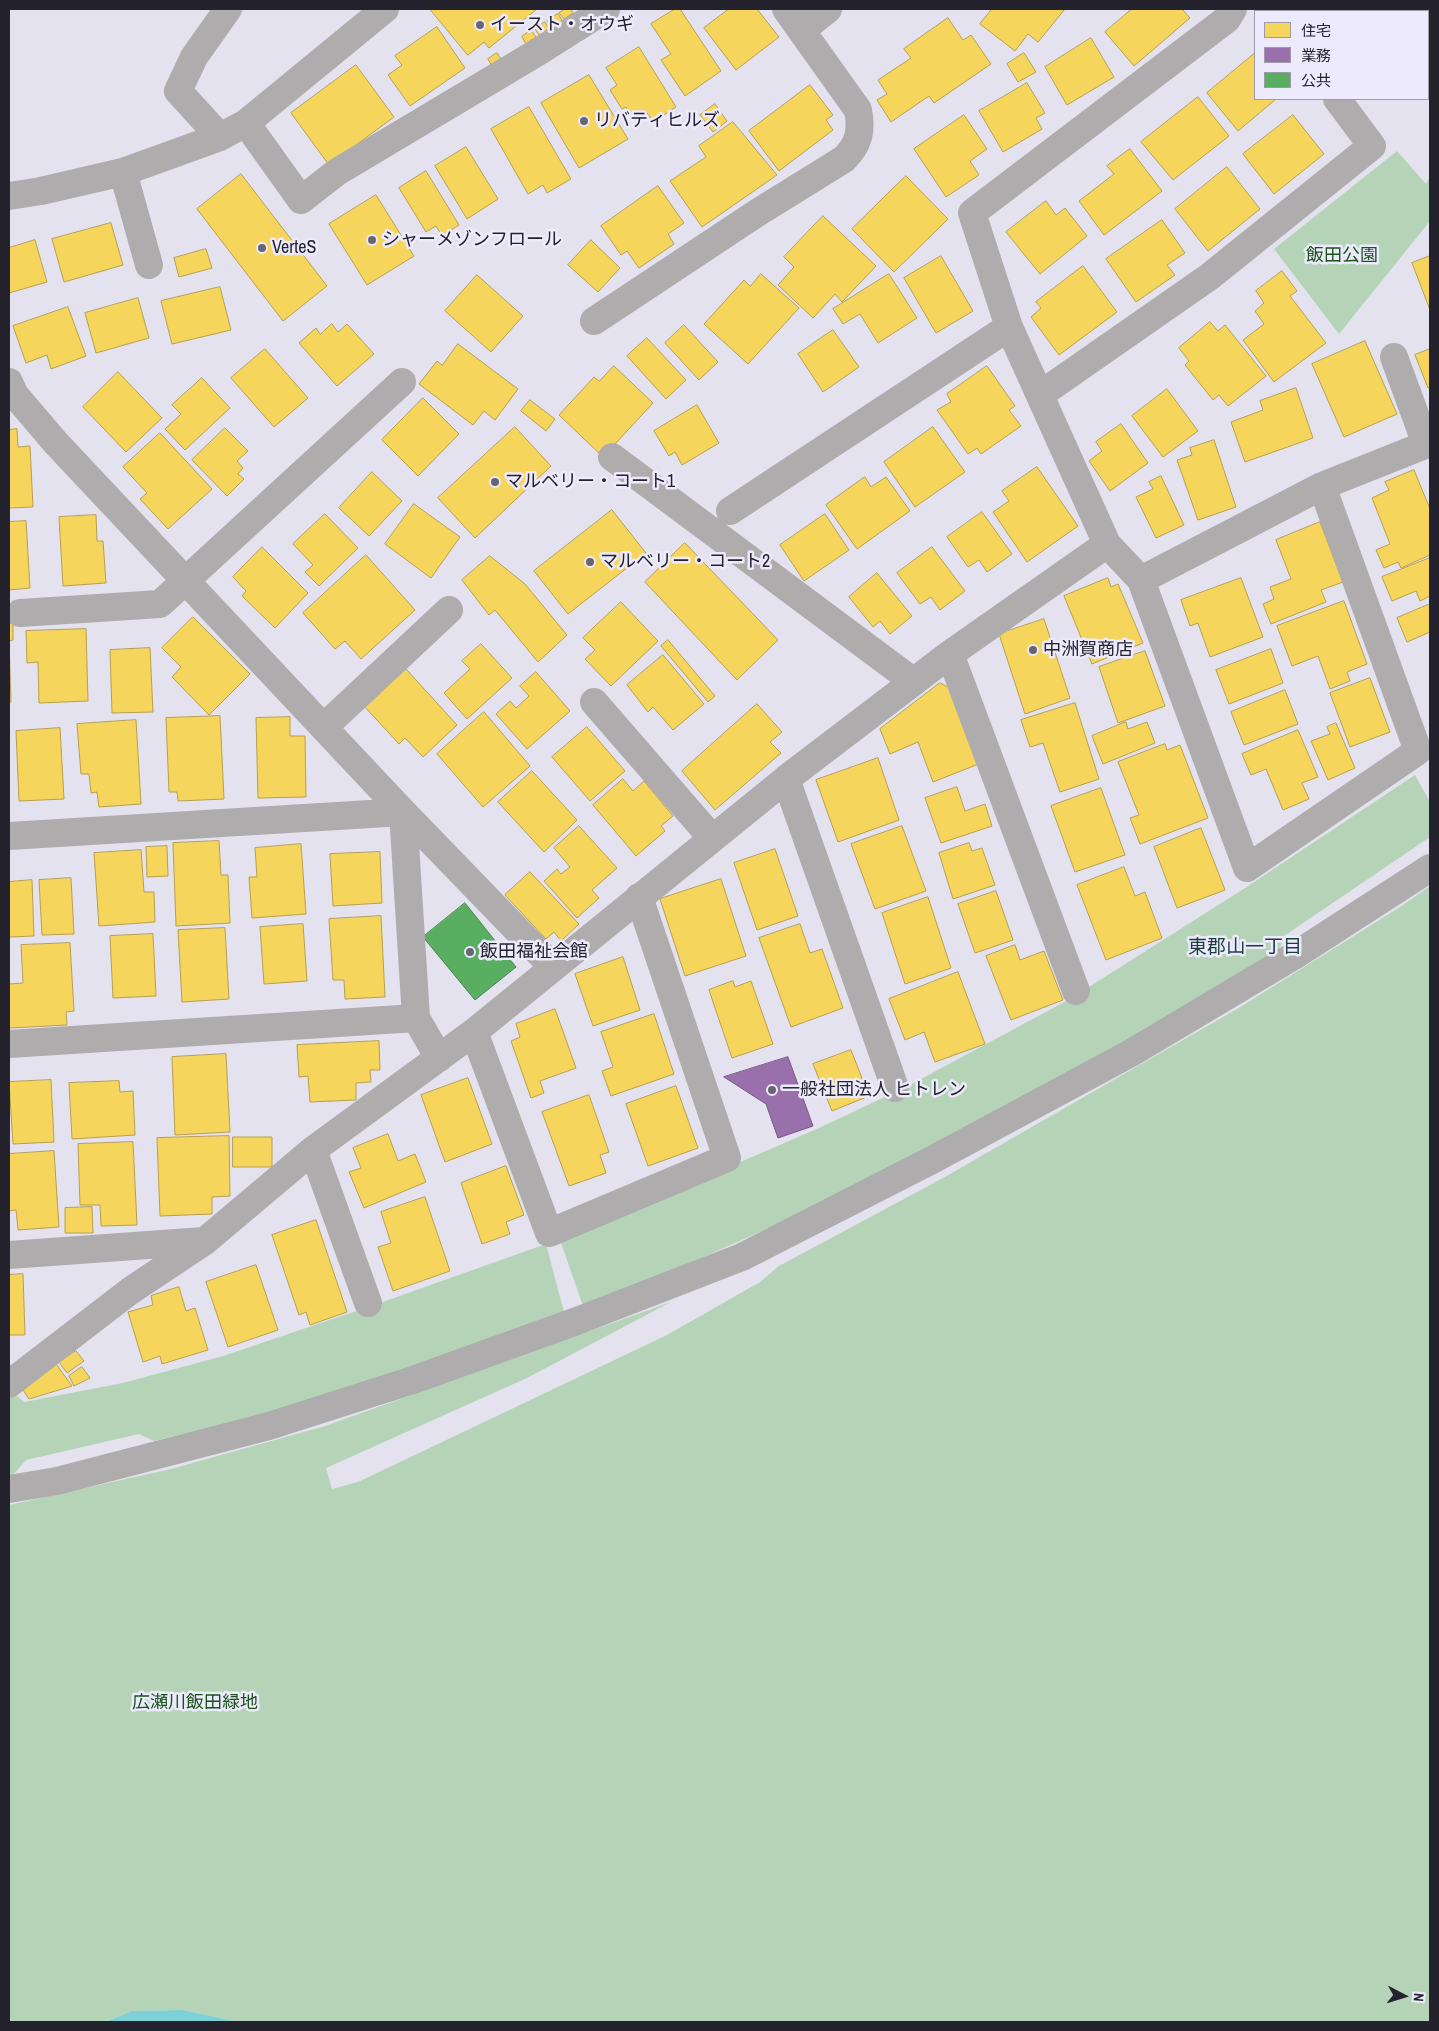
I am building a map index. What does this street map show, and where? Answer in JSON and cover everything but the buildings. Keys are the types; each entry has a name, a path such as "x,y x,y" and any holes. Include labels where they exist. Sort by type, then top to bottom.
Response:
{"street":[{"path":"220,137 178,91 194,57 228,9"},
{"path":"9,196 41,191 123,172 220,137 246,123 385,9"},
{"path":"246,123 301,200 337,172 538,52 606,9"},
{"path":"594,321 757,213 844,159 853,150 859,139 860,132 858,110 786,9"},
{"path":"802,30 828,9"},
{"path":"1233,9 1226,19 972,213 1009,327 1041,394 1107,544 1142,580 1247,868 1418,751 1322,486"},
{"path":"1041,394 1209,277 1372,146 1338,100"},
{"path":"123,172 149,265"},
{"path":"730,511 1009,327"},
{"path":"1142,580 1322,486 1428,444 1394,356"},
{"path":"9,382 15,395 56,443 553,967"},
{"path":"20,613 160,604 402,382"},
{"path":"612,457 914,682"},
{"path":"9,1384 130,1291 205,1240 313,1150 474,1032 638,897 786,779 950,654 1107,544"},
{"path":"324,727 449,610"},
{"path":"950,654 1076,991"},
{"path":"594,702 712,838"},
{"path":"786,779 895,1088"},
{"path":"9,836 404,812"},
{"path":"404,812 416,1018 440,1058"},
{"path":"9,1489 57,1481 269,1426 413,1380 742,1257 932,1160 1131,1053 1297,954 1430,868"},
{"path":"474,1032 549,1233 727,1158 638,897"},
{"path":"9,1044 416,1018"},
{"path":"313,1150 368,1303"},
{"path":"9,1255 205,1240"}],"green space":[{"name":"飯田公園","path":"1397,151 1426,184 1430,177 1430,221 1339,334 1274,249"},
{"path":"1415,775 1430,802 1430,837 1284,936 1278,953 1135,1036 823,1204 640,1285 583,1306 560,1240 819,1128 908,1086 1070,999 1245,888"},
{"name":"広瀬川飯田緑地","path":"1430,886 1430,2022 239,2022 182,2010 132,2011 105,2022 9,2022 9,1505 171,1469 325,1426 671,1302 527,1378 326,1468 332,1489 358,1482 667,1335 760,1282 779,1266 943,1178 1237,1009 1400,907"},
{"path":"546,1244 564,1312 282,1410 154,1441 139,1434 26,1460 12,1476 9,1476 9,1399 14,1393 24,1402 123,1383 223,1356"}],"water":[{"path":"182,2010 239,2022 105,2022 132,2011"}],"place":[{"name":"イースト・オウギ","path":"480,25"},
{"name":"リバティヒルズ","path":"584,121"},
{"name":"シャーメゾンフロール","path":"372,240"},
{"name":"VerteS","path":"262,248"},
{"name":"マルベリー・コート1","path":"495,482"},
{"name":"マルベリー・コート2","path":"590,562"},
{"name":"中洲賀商店","path":"1033,650"},
{"name":"飯田福祉会館","path":"470,952"},
{"name":"一般社団法人 ヒトレン","path":"772,1090"}],"district":[{"name":"東郡山一丁目","path":"1245,948"}]}
